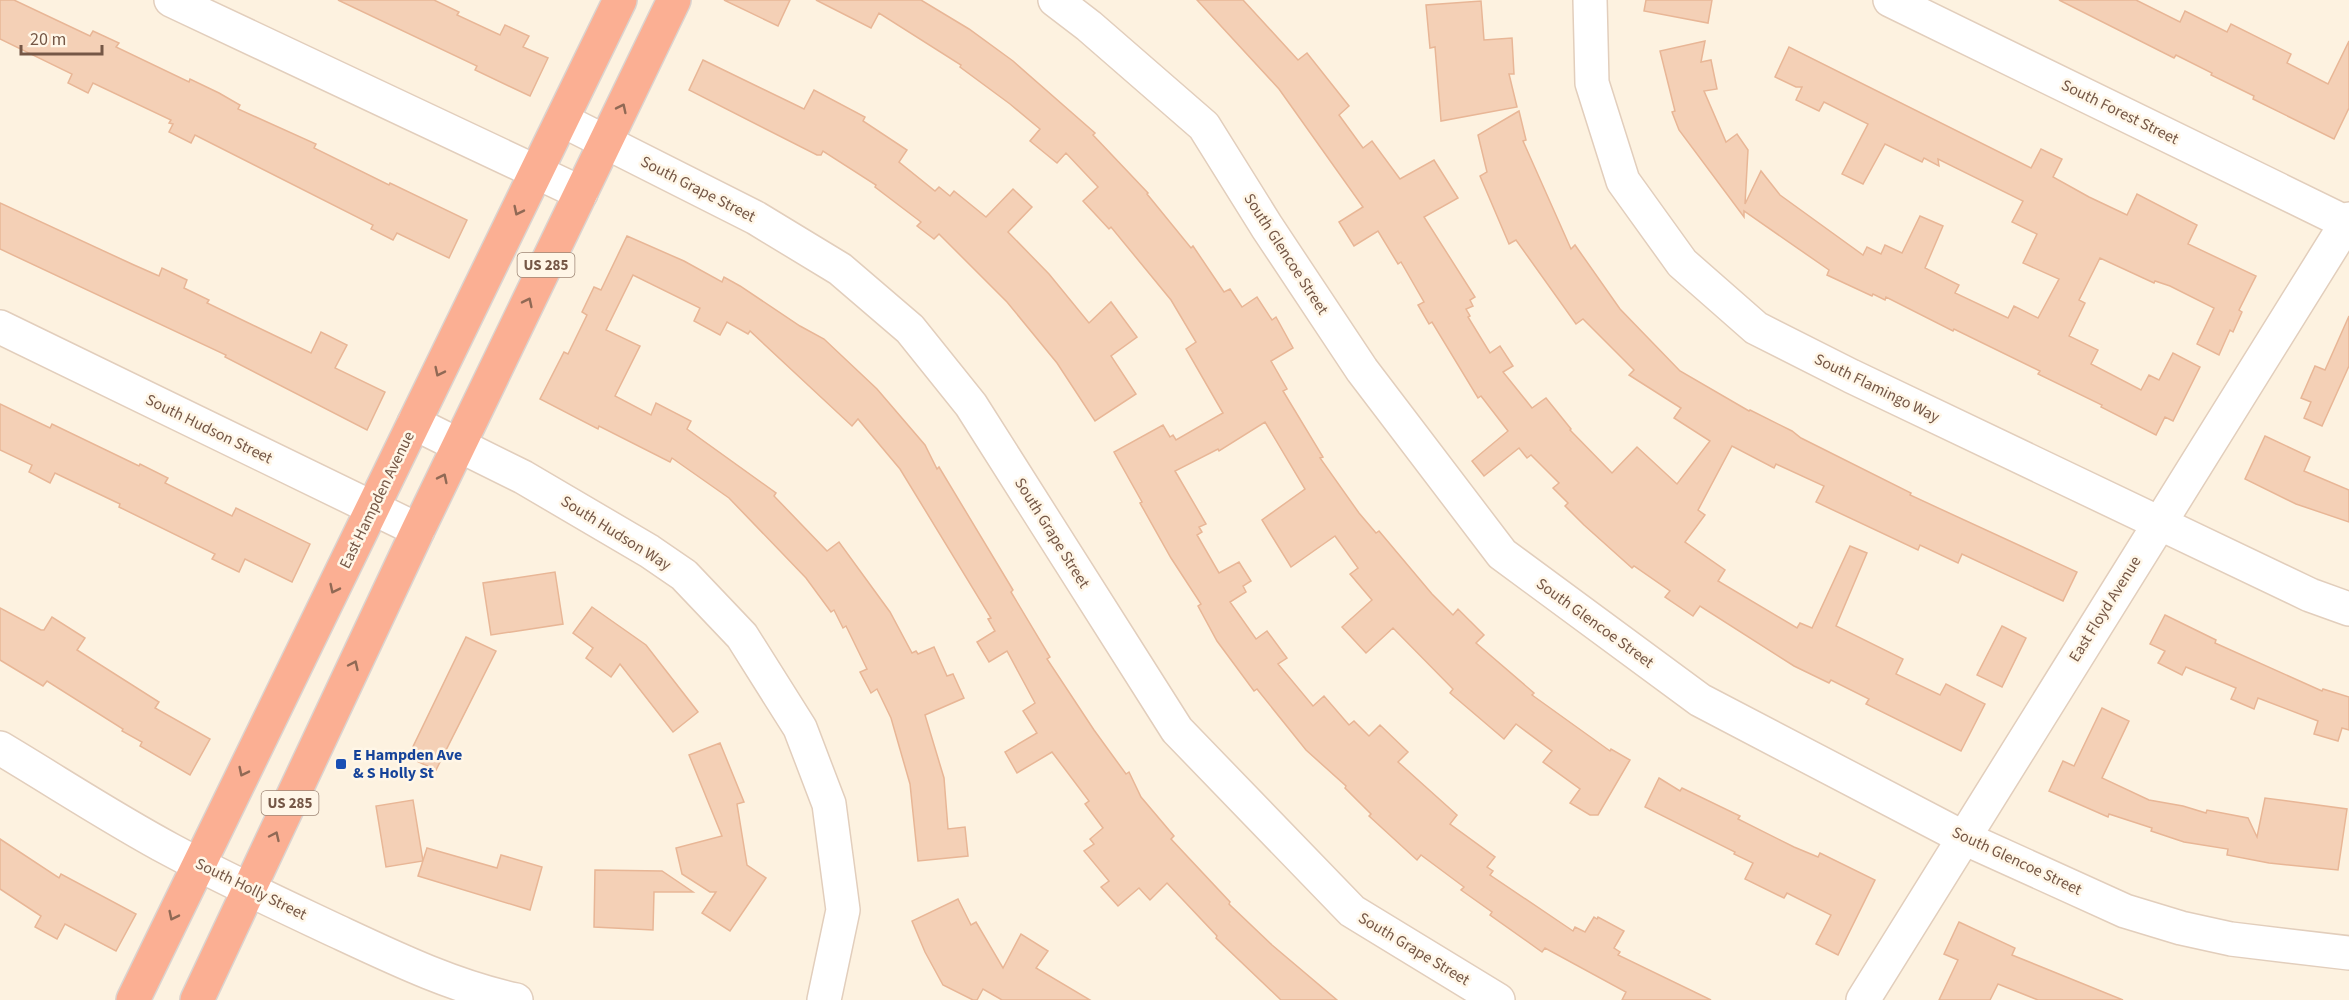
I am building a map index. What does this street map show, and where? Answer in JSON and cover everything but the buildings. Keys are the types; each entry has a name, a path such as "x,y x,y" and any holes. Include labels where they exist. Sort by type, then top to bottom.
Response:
{"highway":[{"name":"East Hampden Avenue","path":"133,1000 620,0"},
{"name":"US 285","path":"198,1000 418,530 674,0"}],"street":[{"path":"171,0 581,193"},
{"name":"South Glencoe Street","path":"1055,0 1089,26 1204,126 1267,227 1362,370 1502,554 1700,700 1964,838 2126,911 2170,925 2232,939 2349,953"},
{"name":"South Flamingo Way","path":"1590,0 1592,83 1623,181 1682,263 1756,328 1851,376 2310,595 2349,609"},
{"name":"South Forest Street","path":"1890,0 2348,222"},
{"name":"South Grape Street","path":"562,120 756,218 840,269 909,329 971,405 1177,730 1352,911 1498,1000"},
{"name":"East Floyd Avenue","path":"1863,1000 2348,222"},
{"name":"South Hudson Street","path":"0,327 418,530"},
{"name":"South Hudson Way","path":"414,423 523,477 649,551 684,575 742,636 800,728 829,804 843,910 824,1000"},
{"name":"South Holly Street","path":"0,748 113,817 198,864 423,970 481,992 516,1000"}],"place":[{"name":"E Hampden Ave & S Holly St","path":"341,764"}]}
